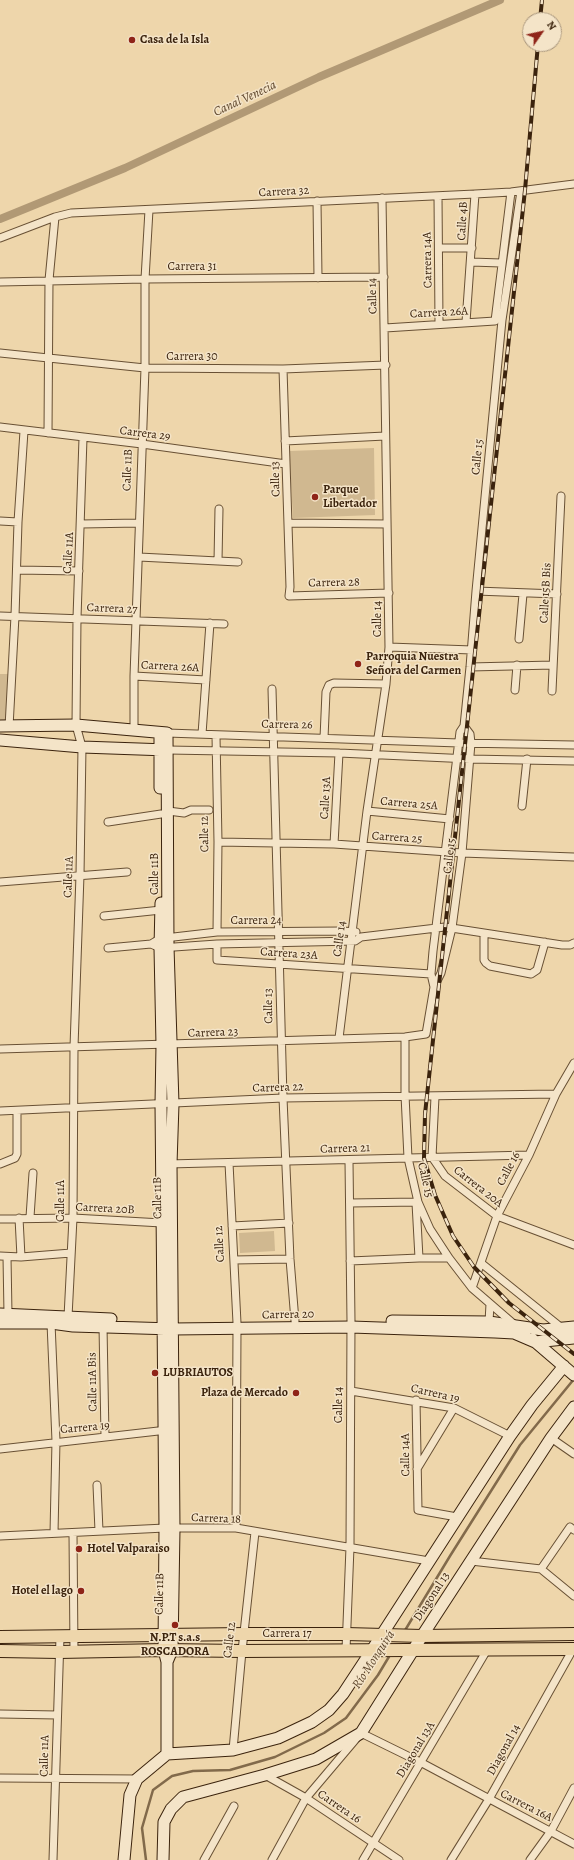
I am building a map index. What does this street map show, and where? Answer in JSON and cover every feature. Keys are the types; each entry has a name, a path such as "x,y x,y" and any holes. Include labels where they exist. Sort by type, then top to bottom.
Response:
{"main road":[{"name":"Carrera 17","path":"0,1637 244,1634 418,1636 574,1634"},
{"name":"Carrera 17","path":"0,1651 74,1652 168,1650 573,1649"}],"street":[{"name":"Carrera 32","path":"0,238 55,217 72,213 511,192 574,184"},
{"name":"Calle 15","path":"426,1034 434,987 431,974 460,732 464,726 502,320 521,190"},
{"path":"471,262 501,263 511,192"},
{"name":"Calle 4B","path":"466,322 475,194"},
{"name":"Carrera 14A","path":"438,196 439,324"},
{"name":"Calle 14","path":"339,1038 367,811 386,684 388,647 389,593 385,436 386,365 382,198"},
{"path":"317,201 318,278"},
{"name":"Calle 11B","path":"134,730 134,676 145,368 145,278 149,210"},
{"path":"48,433 49,280 55,217"},
{"path":"439,248 472,248"},
{"name":"Carrera 26A","path":"385,328 495,321 501,263"},
{"name":"Carrera 31","path":"0,282 145,278 384,277"},
{"name":"Carrera 30","path":"0,353 145,368 283,369 386,365"},
{"name":"Calle 13","path":"283,369 290,588"},
{"name":"Carrera 29","path":"0,427 142,444 286,464"},
{"path":"4,727 15,616 18,522 24,431"},
{"path":"285,441 385,436"},
{"name":"Calle 11A","path":"68,1317 73,1218 74,1047 80,875 82,747 76,725 77,618 83,438"},
{"name":"Calle 15B Bis","path":"552,691 561,496"},
{"path":"218,561 219,509"},
{"path":"0,521 18,522"},
{"path":"81,524 139,523"},
{"path":"288,523 387,524"},
{"path":"139,557 238,562"},
{"path":"17,570 79,572"},
{"name":"Carrera 28","path":"290,588 289,596 389,593"},
{"path":"476,591 523,594 557,594"},
{"path":"519,639 523,594"},
{"name":"Carrera 27","path":"0,616 224,624"},
{"path":"202,734 210,624"},
{"path":"388,647 472,650"},
{"path":"515,690 517,665"},
{"path":"470,667 553,665"},
{"name":"Carrera 26A","path":"134,676 206,680"},
{"path":"324,738 326,692 329,685 334,683 386,684"},
{"name":"Calle 13","path":"272,689 283,1098 290,1259 295,1321"},
{"name":"Carrera 26","path":"4,727 76,725 216,736 324,738 470,744 574,745"},
{"name":"Calle 15","path":"434,987 439,980 452,928 462,853 470,758 470,734 464,726"},
{"name":"Calle 11B","path":"162,943 164,733"},
{"name":"Calle 12","path":"216,736 215,751 218,842 217,932"},
{"path":"0,740 82,747 376,754 574,761"},
{"name":"Calle 13A","path":"334,844 339,753"},
{"path":"522,806 527,759"},
{"path":"108,822 164,813 209,810"},
{"name":"Carrera 25A","path":"367,811 450,819"},
{"name":"Calle 11B","path":"164,813 161,910 162,943 167,1045 173,1104 166,1164 162,1223 167,1325"},
{"name":"Carrera 25","path":"218,842 334,844 462,853 574,858"},
{"path":"0,882 127,872"},
{"path":"104,916 161,910"},
{"name":"Carrera 24","path":"162,943 217,944 351,942 361,937 452,928 545,942 572,944"},
{"name":"Carrera 24","path":"108,948 162,943 217,932 356,932 361,937"},
{"path":"484,933 484,960 490,966 531,974 537,970 545,942"},
{"name":"Carrera 23A","path":"217,944 217,960 431,974"},
{"name":"Carrera 23","path":"0,1049 281,1042 339,1038 405,1037 426,1034"},
{"name":"Calle 15","path":"405,1037 405,1095 408,1158 417,1202 430,1229 449,1258 472,1288 517,1327"},
{"name":"Calle 11B","path":"167,1045 161,1104 166,1164 169,1430 167,1754"},
{"name":"Calle 16","path":"472,1288 497,1216 529,1155 556,1094 574,1063"},
{"name":"Carrera 22","path":"0,1111 283,1098 405,1095 435,1097 556,1094"},
{"path":"432,1157 435,1097"},
{"path":"4,1163 15,1158 17,1154 17,1111"},
{"name":"Carrera 21","path":"166,1164 349,1161 432,1157 529,1155"},
{"name":"Carrera 20A","path":"432,1157 445,1176 497,1216 574,1245"},
{"name":"Calle 14","path":"346,1650 350,1547 351,1391 349,1161"},
{"name":"Calle 12","path":"229,1163 237,1326 236,1528"},
{"path":"30,1217 33,1173"},
{"path":"350,1203 417,1202 419,1258"},
{"name":"Carrera 20B","path":"0,1219 30,1217 73,1218 162,1223"},
{"path":"19,1218 21,1257"},
{"path":"232,1226 289,1223"},
{"path":"4,1314 3,1256 21,1257 71,1253"},
{"path":"350,1261 449,1258"},
{"path":"234,1260 290,1259"},
{"path":"481,1263 569,1328"},
{"path":"489,1322 490,1304"},
{"name":"Carrera 20","path":"4,1314 68,1317 167,1325"},
{"name":"Carrera 20","path":"237,1326 295,1321 505,1332 523,1336 535,1342 574,1338"},
{"name":"Carrera 20","path":"0,1323 51,1323 73,1326 237,1326 489,1322 543,1330 569,1328"},
{"path":"51,1323 56,1441 54,1533"},
{"name":"Calle 11A Bis","path":"103,1326 105,1437"},
{"path":"517,1327 569,1370"},
{"name":"Diagonal 13","path":"375,1650 429,1561 510,1436 532,1405 569,1370"},
{"name":"Carrera 19","path":"351,1391 416,1400 454,1408 510,1436"},
{"name":"Calle 14A","path":"416,1400 418,1510 457,1517"},
{"name":"Diagonal 13","path":"272,1860 306,1798 361,1733 418,1636 471,1561 551,1438 574,1407"},
{"path":"417,1470 454,1408"},
{"name":"Carrera 19","path":"0,1449 56,1441 169,1430"},
{"path":"551,1438 574,1454"},
{"path":"97,1485 99,1531"},
{"name":"Carrera 18","path":"0,1536 99,1531 236,1528 429,1561"},
{"path":"541,1569 572,1528"},
{"name":"Calle 12","path":"233,1750 255,1532"},
{"path":"74,1533 74,1652"},
{"path":"471,1561 541,1569 574,1596"},
{"name":"Calle 11A","path":"53,1860 60,1637"},
{"name":"Diagonal 14","path":"451,1860 490,1799 573,1649"},
{"path":"124,1860 130,1795 137,1779 167,1754 233,1750 278,1738 312,1722 329,1710 343,1694 375,1650"},
{"name":"Diagonal 13A","path":"363,1860 422,1763 487,1650"},
{"path":"0,1714 57,1715"},
{"path":"163,1860 164,1822 171,1809 183,1797 265,1775 316,1759 361,1733"},
{"name":"Carrera 16A","path":"361,1733 422,1763 574,1844"},
{"name":"Carrera 16","path":"265,1775 306,1798 399,1860"},
{"path":"0,1778 137,1779"},
{"path":"530,1860 551,1831 574,1788"},
{"path":"204,1860 234,1806"}],"shaded area":[{"name":"Parque Libertador","path":"374,448 375,515 293,518 289,451"},
{"path":"0,674 8,674 7,720 0,720"},
{"path":"274,1231 275,1251 240,1253 239,1233"}],"waterway":[{"name":"Canal Venecia","path":"0,219 125,168 319,77 500,0"},
{"name":"Río Monquirá","path":"404,1632 520,1445 574,1379"},
{"name":"Río Monquirá","path":"146,1860 142,1828 153,1790 172,1776 193,1771 230,1770 275,1757 324,1733 346,1718 378,1675 390,1655"}],"railway":[{"path":"541,12 542,0"},
{"path":"537,52 525,190 425,1114 424,1158 435,1195 453,1236 474,1267 509,1303 574,1354"}],"place":[{"name":"Casa de la Isla","path":"132,40"},
{"name":"Parque Libertador","path":"315,497"},
{"name":"Parroquia Nuestra Señora del Carmen","path":"358,664"},
{"name":"LUBRIAUTOS","path":"155,1373"},
{"name":"Plaza de Mercado","path":"296,1393"},
{"name":"Hotel Valparaiso","path":"79,1549"},
{"name":"Hotel el lago","path":"81,1591"},
{"name":"N.P.T s.a.s ROSCADORA","path":"175,1625"}]}
